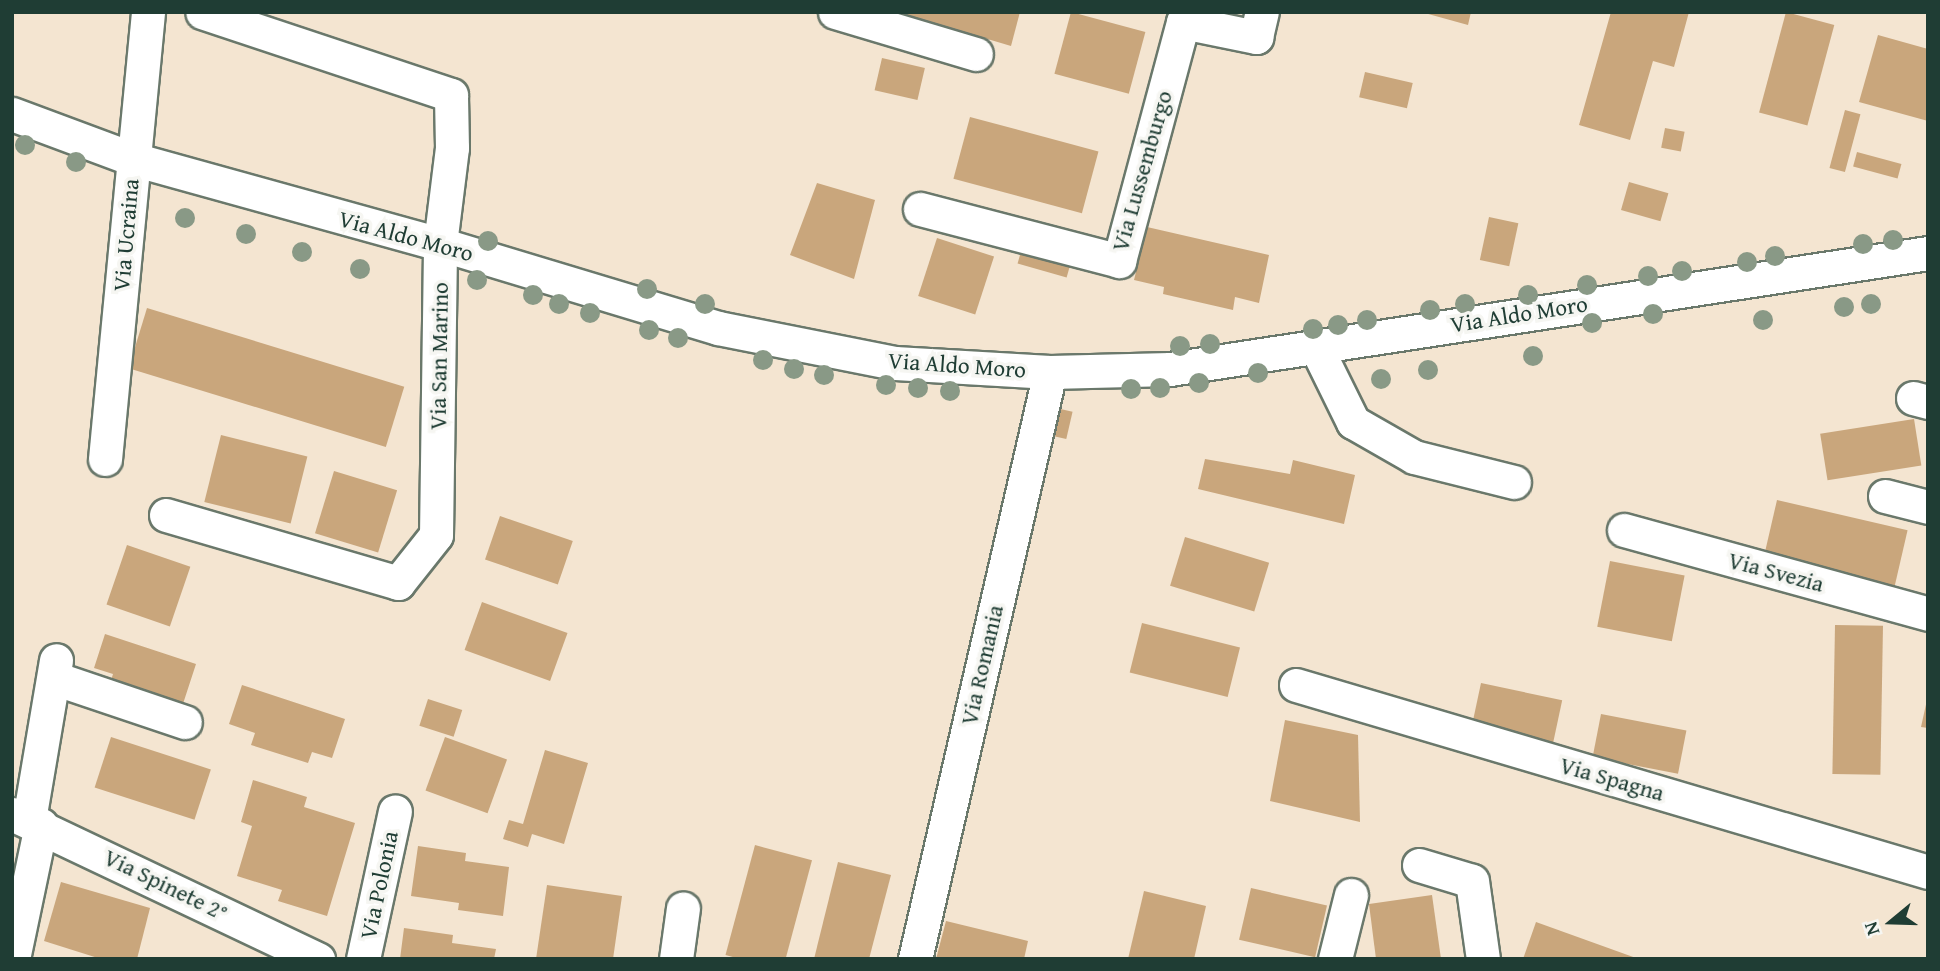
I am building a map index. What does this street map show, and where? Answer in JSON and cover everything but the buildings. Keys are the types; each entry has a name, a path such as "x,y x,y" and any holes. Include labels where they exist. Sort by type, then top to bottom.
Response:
{"street":[{"name":"Via Ucraina","path":"105,459 148,12"},
{"name":"Via San Marino","path":"166,515 398,583 436,535 440,244 452,148 451,95 202,12"},
{"path":"835,12 976,54"},
{"name":"Via Lussemburgo","path":"920,209 1119,261 1175,17 1256,37 1262,12"},
{"name":"Via Aldo Moro","path":"12,114 133,159 440,244 718,328 895,363 1050,372 1170,369 1928,253"},
{"path":"1315,345 1353,422 1414,457 1514,482"},
{"name":"Via Romania","path":"915,959 1050,372"},
{"path":"1885,496 1928,507"},
{"name":"Via Svezia","path":"1624,530 1928,614"},
{"path":"13,959 27,819 55,669 185,722"},
{"name":"Via Spagna","path":"1296,685 1928,872"},
{"name":"Via Polonia","path":"363,959 395,811"},
{"name":"Via Spinete 2°","path":"27,819 318,959"},
{"path":"1419,865 1472,881 1483,959"},
{"path":"1335,959 1351,895"},
{"path":"676,959 684,908"}]}
